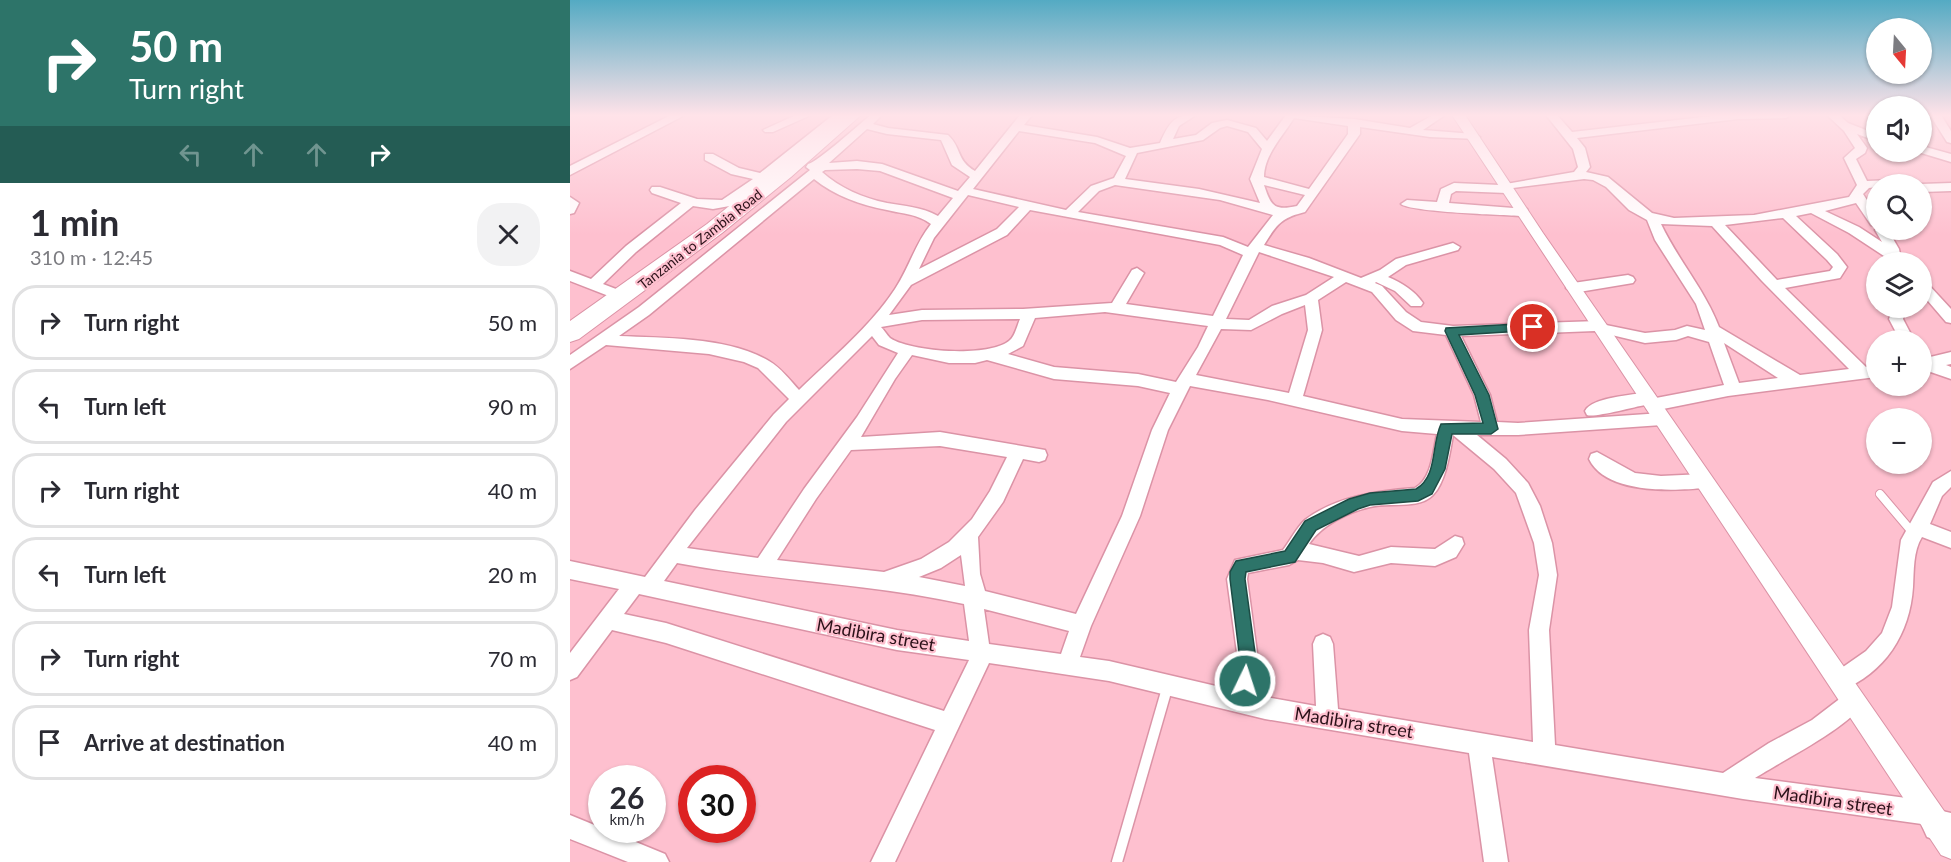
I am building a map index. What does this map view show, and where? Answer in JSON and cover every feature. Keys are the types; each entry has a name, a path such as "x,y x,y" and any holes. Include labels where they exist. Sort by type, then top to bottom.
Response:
{"highway":[{"name":"Tanzania to Zambia Road","path":"570,333 624,297 717,228 813,168 825,155"}],"street":[{"path":"573,166 595,155"},
{"path":"656,190 670,196 713,205 731,202 789,155"},
{"path":"953,155 965,171 977,176"},
{"path":"570,670 608,620 673,554 723,487 780,418 873,325 905,282 928,237 994,155"},
{"path":"1118,181 1131,159 1131,155"},
{"path":"1265,155 1258,168 1256,179 1261,199 1277,212"},
{"path":"1069,214 1093,190 1103,184 1118,181 1197,191 1277,212 1301,209 1339,155"},
{"path":"1485,155 1853,701 1942,828"},
{"path":"1854,155 1850,158 1859,190 1866,203"},
{"path":"709,157 735,171 762,177"},
{"path":"1582,158 1638,212 1652,218 1684,223 1812,209 1854,200 1859,190"},
{"path":"1577,176 1584,167 1582,158"},
{"path":"570,363 644,311 813,168 856,165 882,168 961,196 1024,209 1069,214 1223,241 1346,276 1400,288 1416,303"},
{"path":"813,168 836,189 850,196 880,205 927,214 938,223"},
{"path":"1442,208 1445,192 1454,187 1506,188 1587,175 1604,180"},
{"path":"1256,179 1311,193"},
{"path":"1067,664 1081,625 1131,516 1160,430 1183,384 1205,348 1254,250 1274,220 1288,187"},
{"path":"1932,188 1950,187"},
{"path":"1859,190 1866,189"},
{"path":"570,201 573,203 570,210"},
{"path":"592,285 631,249 692,201"},
{"path":"1407,204 1522,212"},
{"path":"905,282 1002,232 1024,209"},
{"path":"1812,209 1854,230 1885,252"},
{"path":"1774,285 1835,275 1840,267 1839,262 1785,213"},
{"path":"1652,218 1662,240 1703,304 1737,389"},
{"path":"1714,221 1774,285 1866,368"},
{"path":"1370,280 1401,262 1453,247"},
{"path":"1116,308 1137,273"},
{"path":"570,276 624,297"},
{"path":"873,325 920,315 1029,314 1116,308 1216,323 1251,325 1277,310 1311,298 1346,276"},
{"path":"1370,280 1408,323 1424,328 1451,331 1600,327 1645,338 1692,331 1733,340 1770,368 1801,382"},
{"path":"1573,288 1628,280"},
{"path":"1932,297 1951,318"},
{"path":"895,298 920,315"},
{"path":"1294,400 1315,330 1311,298"},
{"path":"1932,304 1938,303"},
{"path":"873,325 884,341 909,349 949,357 975,357 1008,349 1018,342 1029,314"},
{"path":"1451,331 1482,395 1491,429"},
{"path":"603,340 663,344 749,356 777,374 799,400"},
{"path":"762,568 810,494 848,444 890,375 909,349"},
{"path":"987,354 1054,373 1183,384 1294,400 1402,425 1491,429 1562,427 1737,389 1866,373"},
{"path":"1932,362 1951,358"},
{"path":"1932,366 1951,373"},
{"path":"1737,389 1770,368"},
{"path":"1593,411 1604,406 1654,407"},
{"path":"1242,702 1248,660 1238,572 1242,566 1289,557 1311,526 1354,504 1370,499 1418,495 1427,490 1438,469 1452,428"},
{"path":"1452,428 1496,461 1523,489 1547,554 1548,575 1539,630 1544,754"},
{"path":"848,444 940,439 1039,455"},
{"path":"885,581 942,557 969,534 990,509 1018,451"},
{"path":"1596,459 1612,472 1642,483 1704,481"},
{"path":"1840,681 1871,659 1888,641 1904,603 1907,549 1915,530 1927,514 1937,488 1951,478"},
{"path":"1915,530 1951,540"},
{"path":"883,862 950,724 981,652 971,574 969,534"},
{"path":"1295,551 1352,564 1362,564 1394,554 1433,558 1446,555 1455,544"},
{"path":"673,554 719,564 828,573 885,581 975,597 1081,625"},
{"name":"Madibira street","path":"570,570 897,640 1109,671 1242,702 1725,785 1942,828"},
{"path":"608,620 666,633 950,724"},
{"path":"1323,644 1327,682 1327,718"},
{"path":"1725,785 1777,751 1820,728 1853,701"},
{"path":"1479,744 1496,862"},
{"path":"570,827 657,862"}],"lane":[{"path":"1880,494 1915,530"},
{"path":"1117,862 1168,685"}],"route":[{"path":"1245,681 1248,660 1238,579 1238,572 1242,566 1252,562 1289,557 1311,526 1354,504 1370,499 1418,495 1427,490 1438,469 1446,428 1491,429 1482,395 1451,331 1533,327"}]}
